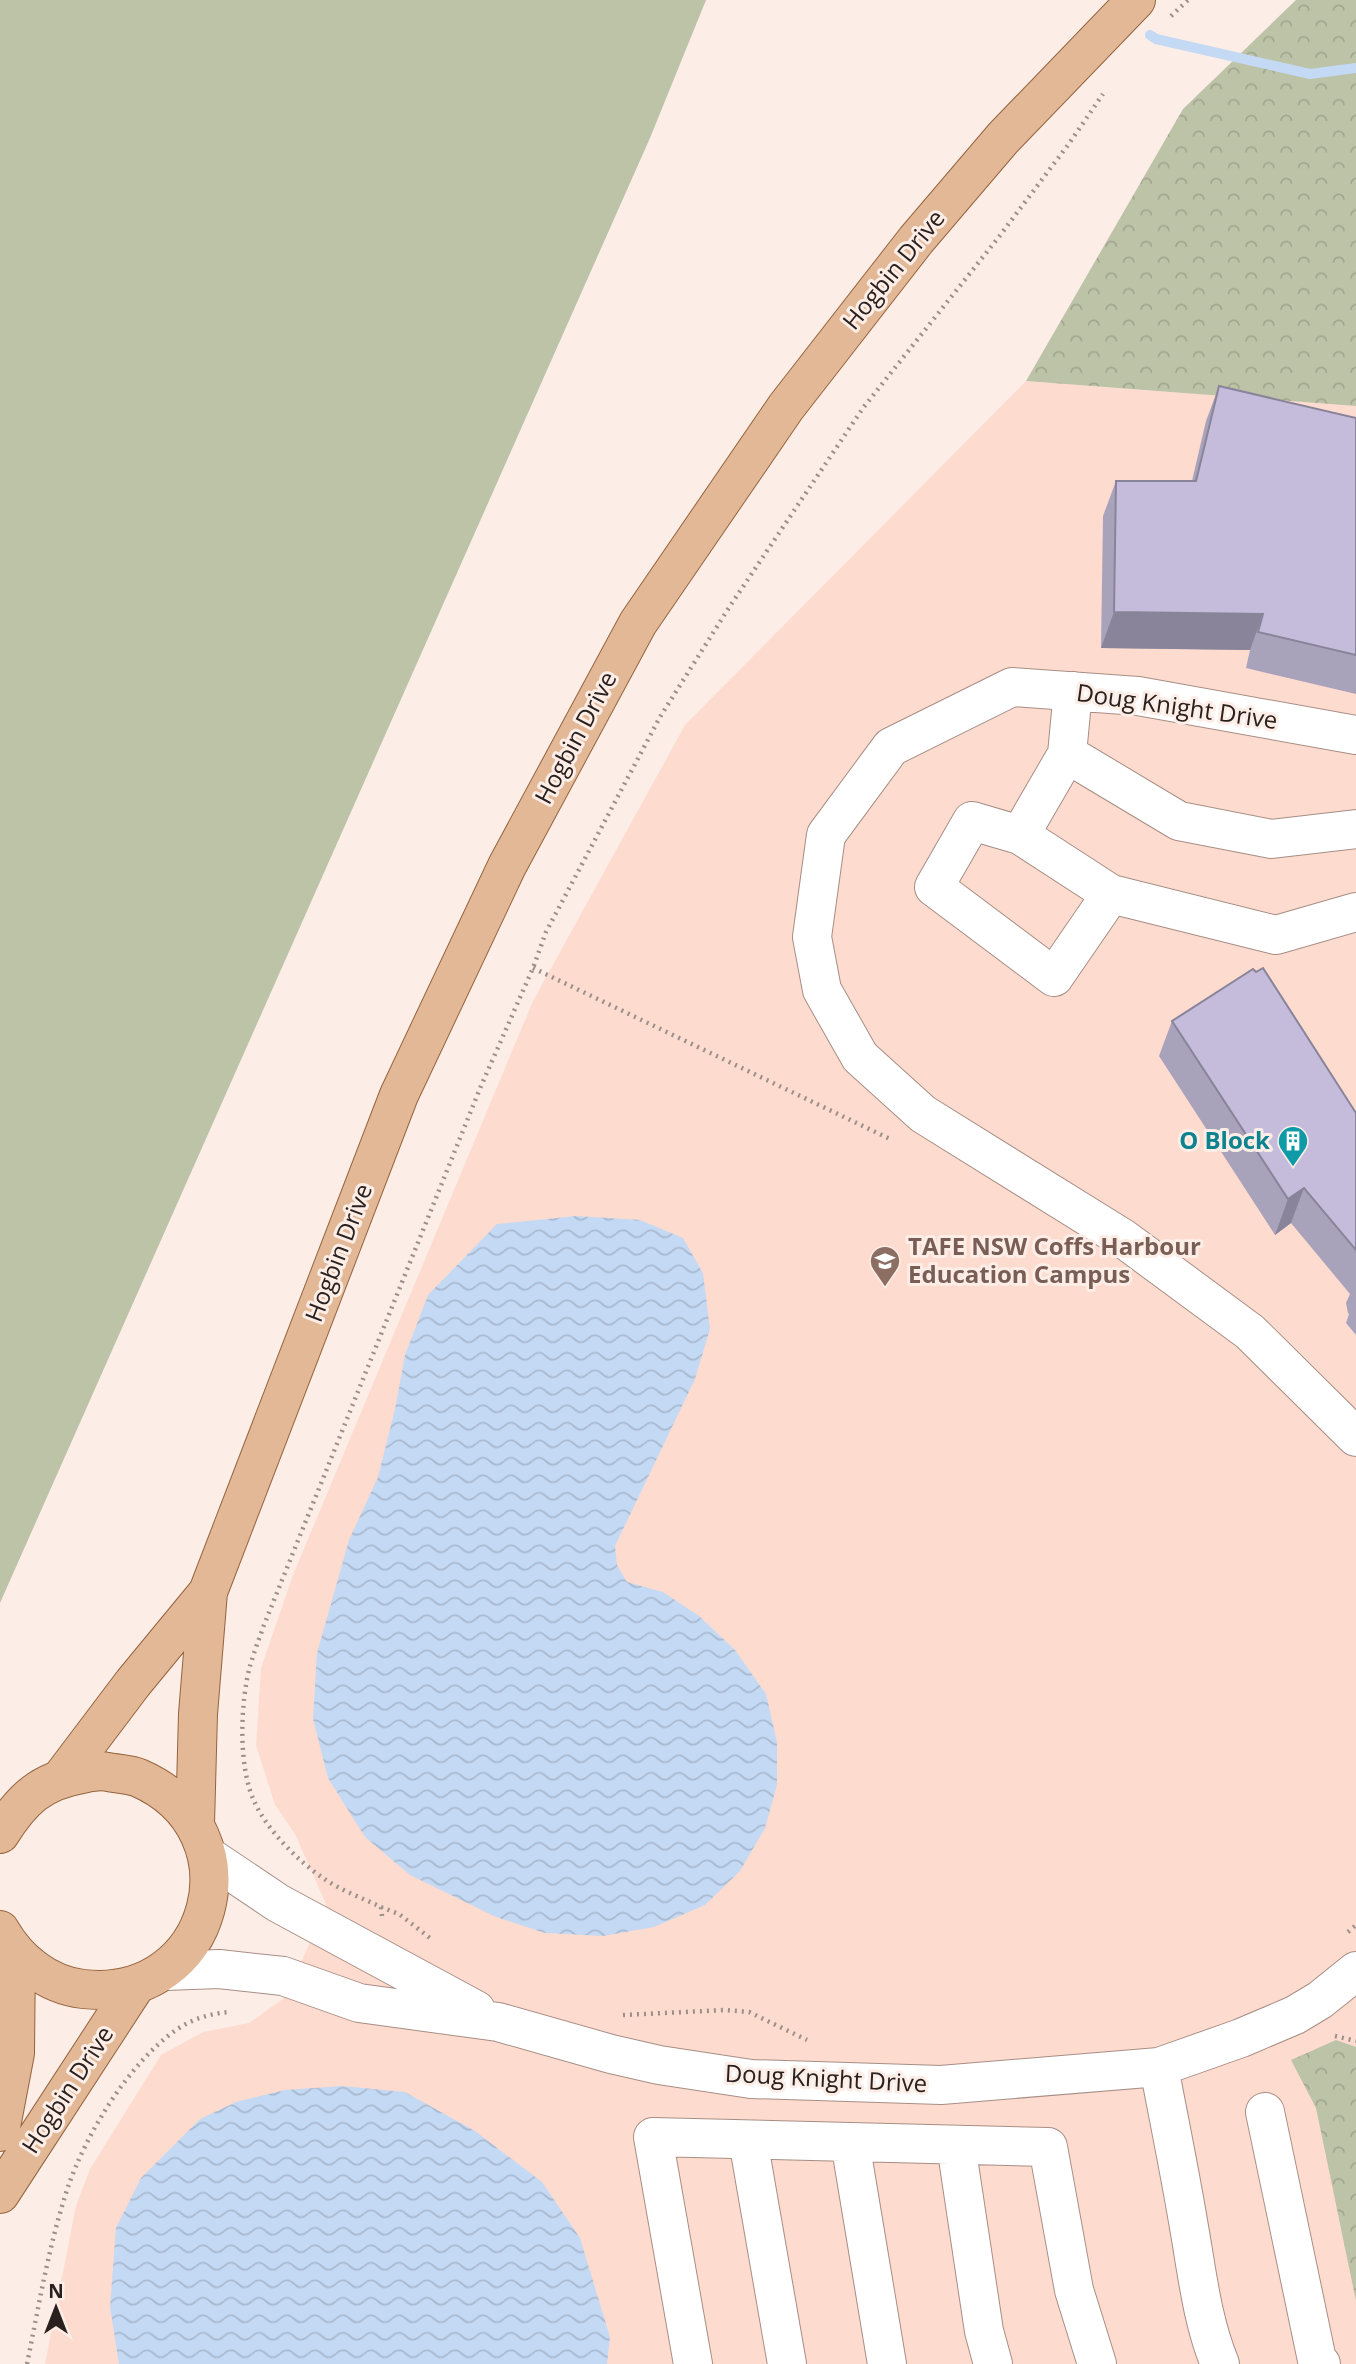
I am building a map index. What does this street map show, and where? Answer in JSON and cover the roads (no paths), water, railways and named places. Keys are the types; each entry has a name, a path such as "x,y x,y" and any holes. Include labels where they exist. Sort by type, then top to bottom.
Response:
{"main road":[{"name":"Hogbin Drive","path":"0,2194 150,1978 188,1948 204,1920 210,1888 201,1840 198,1714 208,1592 399,1095 507,866 638,623 786,407 916,240 1003,138 1136,0"},
{"name":"Hogbin Drive","path":"0,1834 16,1809 52,1782 208,1592"},
{"path":"0,1795 100,1770 137,1777 170,1796 201,1840"},
{"name":"Hogbin Drive","path":"0,2132 15,2053 4,1936"},
{"path":"4,1936 41,1975 71,1988 103,1992 150,1978"}],"street":[{"name":"Doug Knight Drive","path":"1356,735 1138,696 1012,687 891,747 826,835 811,937 822,990 860,1057 923,1114 1124,1239 1250,1332 1356,1437"},
{"path":"1020,835 1067,754 1073,691"},
{"path":"1067,754 1179,821 1272,839 1356,829"},
{"path":"1111,894 1054,977 934,887 972,821 1020,835 1111,894 1276,935 1356,912"},
{"name":"Doug Knight Drive","path":"201,1840 278,1903 498,2022"},
{"name":"Doug Knight Drive","path":"150,1978 219,1969 283,1976 359,2003 498,2022 659,2065 751,2079 941,2085 1159,2067 1338,2005 1349,1955"},
{"path":"1159,2067 1203,2306 1220,2364"},
{"path":"1265,2112 1317,2360 1321,2364"},
{"path":"693,2364 653,2137 1048,2147 1074,2290 1097,2364"},
{"path":"748,2140 787,2364"},
{"path":"850,2142 887,2364"},
{"path":"956,2145 984,2331 993,2364"}],"water":[{"path":"576,1216 640,1220 683,1238 703,1273 710,1329 695,1379 615,1546 617,1565 627,1582 663,1592 699,1616 735,1650 766,1694 777,1742 777,1785 765,1828 740,1871 705,1905 654,1927 603,1936 545,1933 496,1917 410,1875 365,1837 328,1778 313,1719 317,1653 349,1540 378,1477 405,1355 428,1295 497,1224"},
{"path":"342,2086 405,2092 475,2131 542,2182 580,2238 610,2337 607,2364 119,2364 110,2307 116,2228 141,2178 200,2119 236,2102 285,2090"}],"waterway":[{"path":"1150,35 1156,39 1310,74 1356,68"}],"place":[{"name":"O Block","path":"1293,1168"},
{"name":"TAFE NSW Coffs Harbour Education Campus","path":"885,1288"}]}
